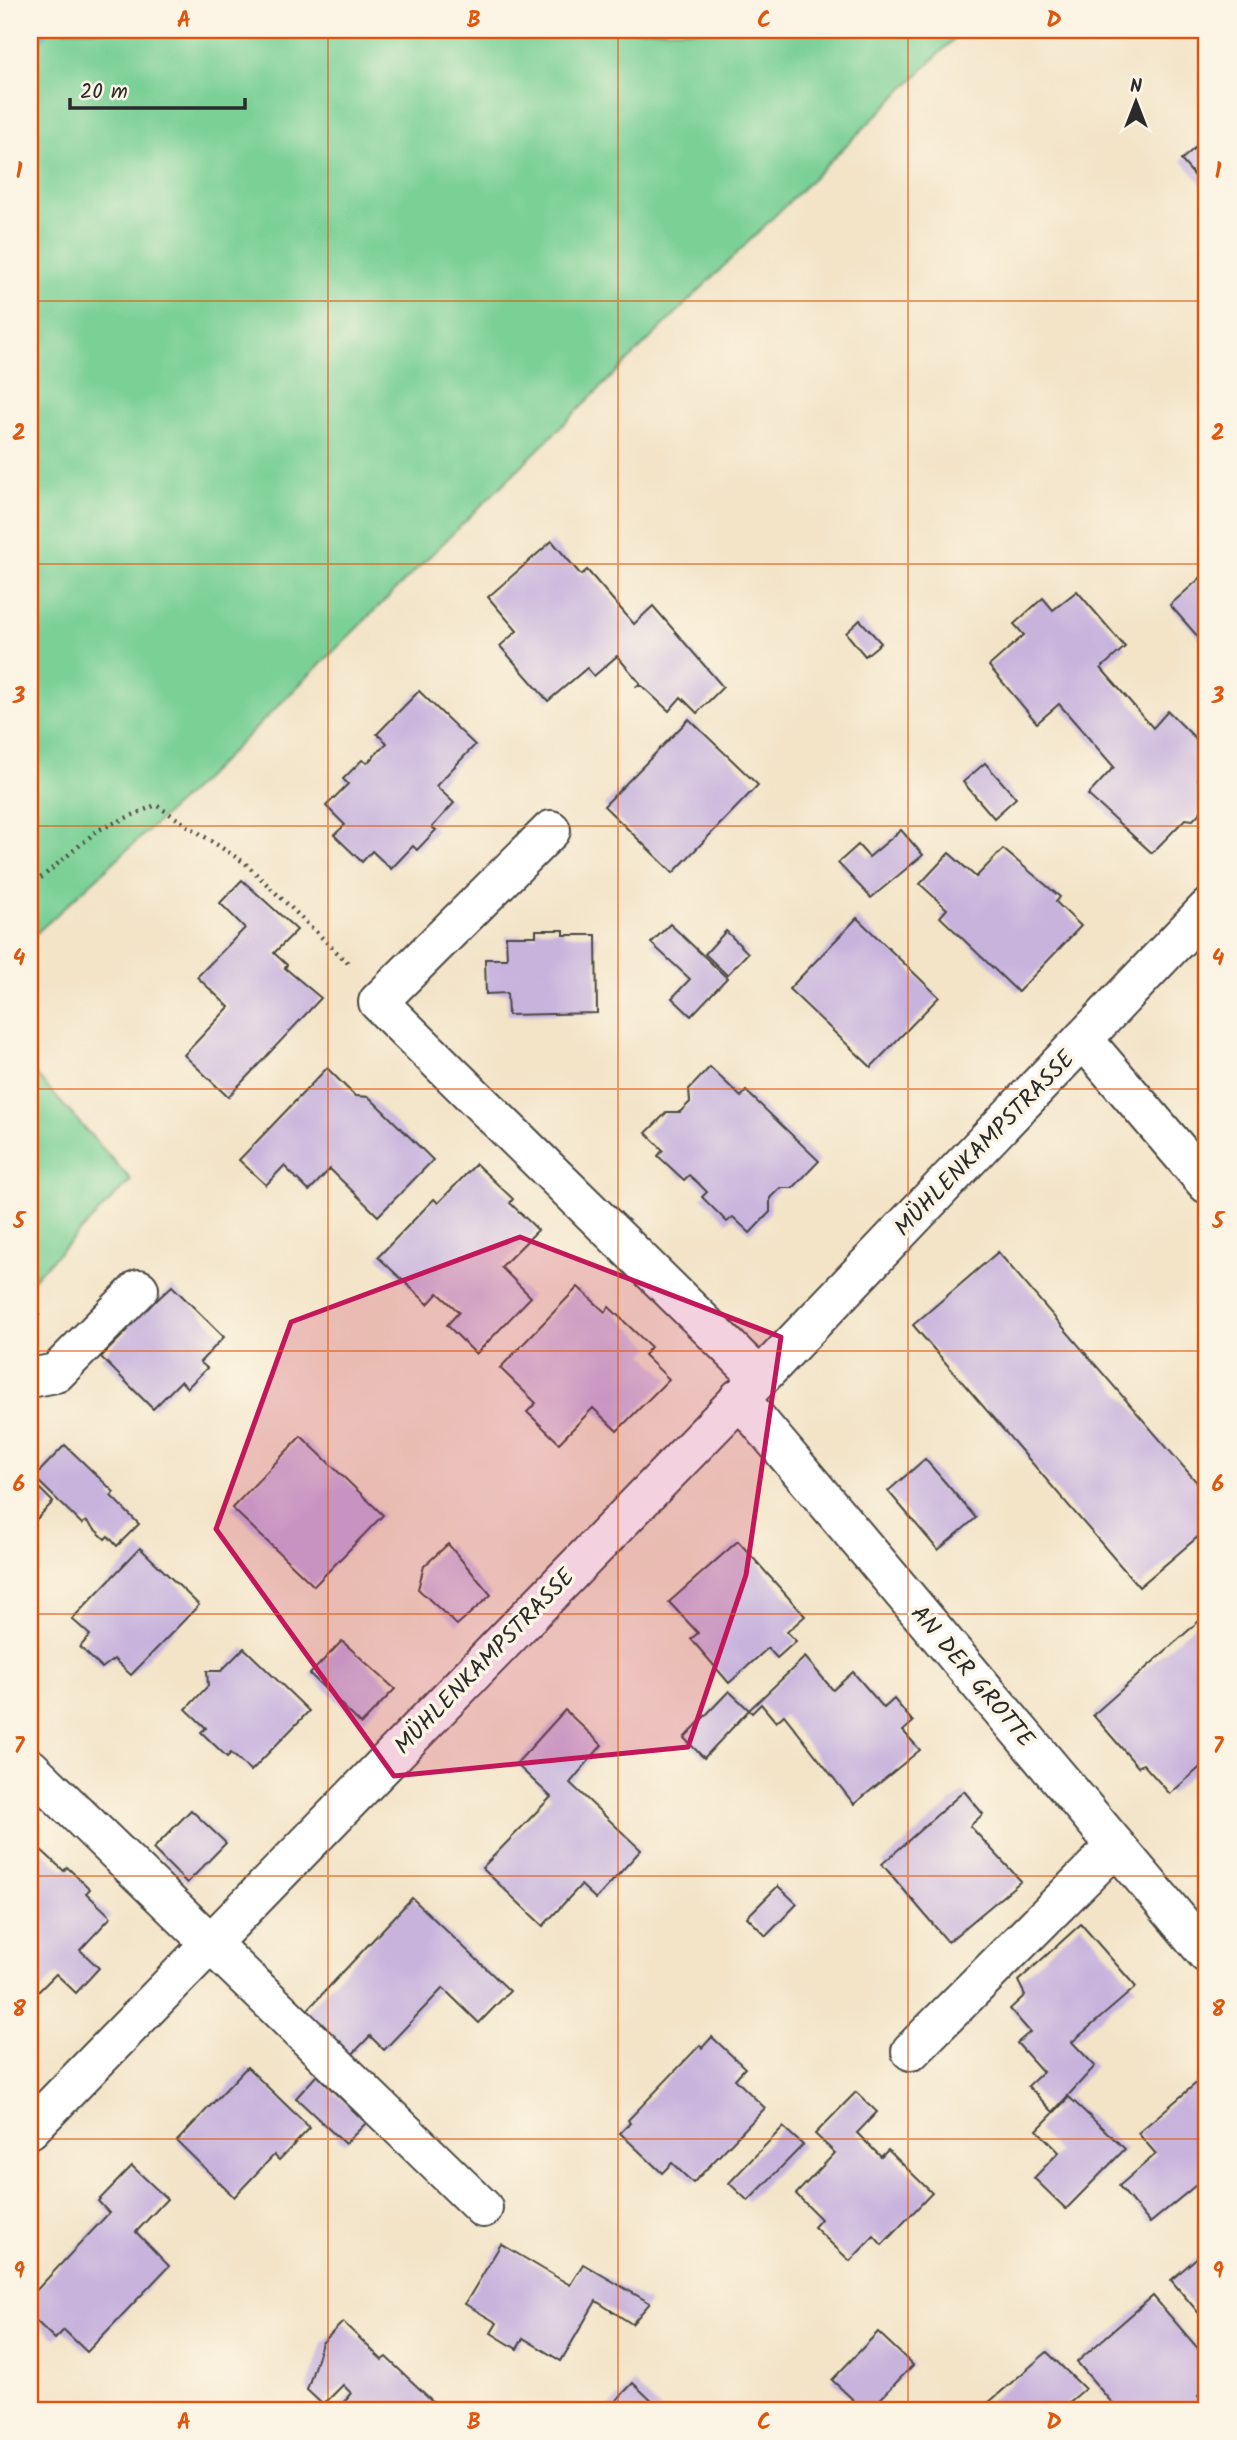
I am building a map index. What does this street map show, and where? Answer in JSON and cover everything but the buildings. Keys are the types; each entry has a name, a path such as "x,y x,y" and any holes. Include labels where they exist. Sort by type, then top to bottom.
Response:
{"street":[{"path":"551,831 378,1002 750,1388"},
{"name":"MÜHLENKAMPSTRASSE","path":"30,2129 750,1388 1207,909"},
{"path":"1083,1039 1207,1184"},
{"path":"30,1378 56,1373 139,1289"},
{"name":"AN DER GROTTE","path":"750,1388 1116,1846 1207,1954"},
{"path":"30,1768 208,1944 484,2208"},
{"path":"911,2051 1116,1846"}],"path":[{"path":"30,887 98,830 156,805 245,863 367,982 378,1002"},
{"path":"30,1295 39,1311 36,1320"}],"highlighted area":[{"path":"520,1237 781,1337 746,1575 688,1747 394,1776 216,1529 291,1322"}],"green space":[{"path":"30,30 963,30 203,780 30,939"},
{"path":"30,1068 131,1180 30,1282"}],"waterway":[{"path":"30,41 40,30"}]}
